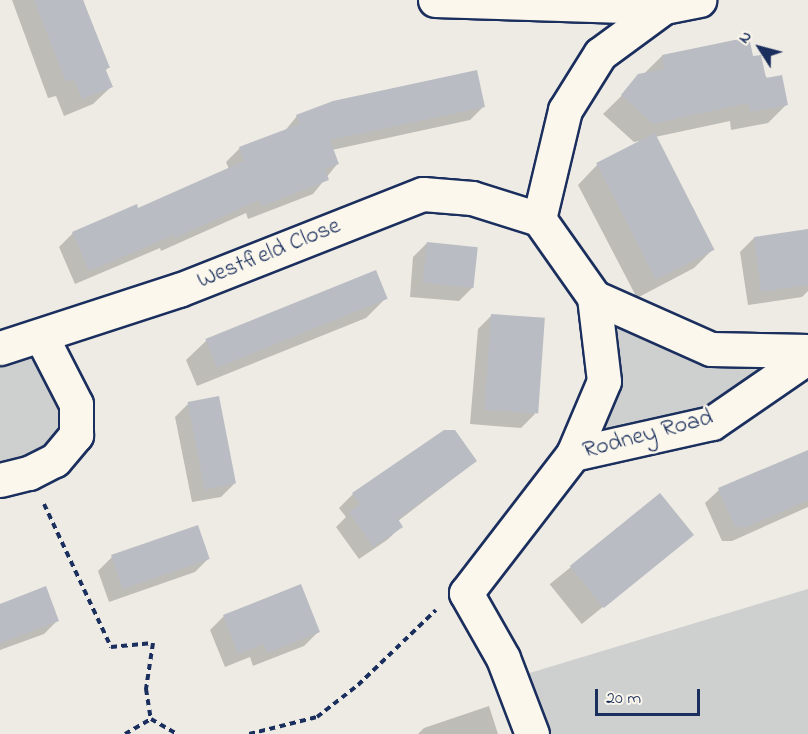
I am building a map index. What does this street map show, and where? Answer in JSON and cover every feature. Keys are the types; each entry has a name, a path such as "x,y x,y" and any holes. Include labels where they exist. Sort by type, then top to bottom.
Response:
{"street":[{"path":"435,0 664,7 699,0"},
{"path":"573,454 604,381 594,297 539,219 565,110 600,54 664,7"},
{"name":"Westfield Close","path":"0,348 179,290 423,194 472,198 539,219"},
{"path":"594,297 711,349 808,351"},
{"path":"15,476 55,460 76,435 76,404 41,336"},
{"name":"Rodney Road","path":"466,593 573,454 712,423 808,357"},
{"path":"466,593 503,658 532,734"}],"path":[{"path":"15,476 111,647 153,643 146,689 152,719 177,734"},
{"path":"249,734 317,717 358,685 446,601 466,593"},
{"path":"125,734 152,719"}],"shaded area":[{"path":"595,297 711,349 808,351 712,422 574,454 604,381"},
{"path":"41,336 76,435 0,480 0,348"},
{"path":"808,589 808,734 534,734 506,680"}],"building":[{"path":"34,0 83,0 110,68 105,68 113,87 82,99 74,79 66,82"},
{"path":"749,37 753,56 761,55 766,78 782,75 788,105 750,112 748,103 653,124 621,95 638,74 664,69 662,55"},
{"path":"477,70 485,107 330,140 339,164 325,169 329,180 262,206 259,200 175,238 174,235 89,271 72,232 137,204 138,208 244,161 239,147 300,124 296,115 333,101"},
{"path":"655,133 714,250 656,280 596,163"},
{"path":"808,229 808,285 761,292 754,237"},
{"path":"427,242 478,247 473,288 423,283"},
{"path":"376,270 388,299 217,368 205,339"},
{"path":"491,314 545,318 538,414 484,410"},
{"path":"219,396 236,483 205,489 188,402"},
{"path":"444,430 455,430 477,461 398,519 403,527 373,547 349,512 360,504 352,493"},
{"path":"808,450 808,500 747,527 735,527 718,488"},
{"path":"660,493 694,535 604,608 570,566"},
{"path":"198,525 210,559 123,589 111,555"},
{"path":"301,584 320,632 267,653 264,644 238,654 223,615"},
{"path":"46,586 59,621 0,643 0,604"}]}
